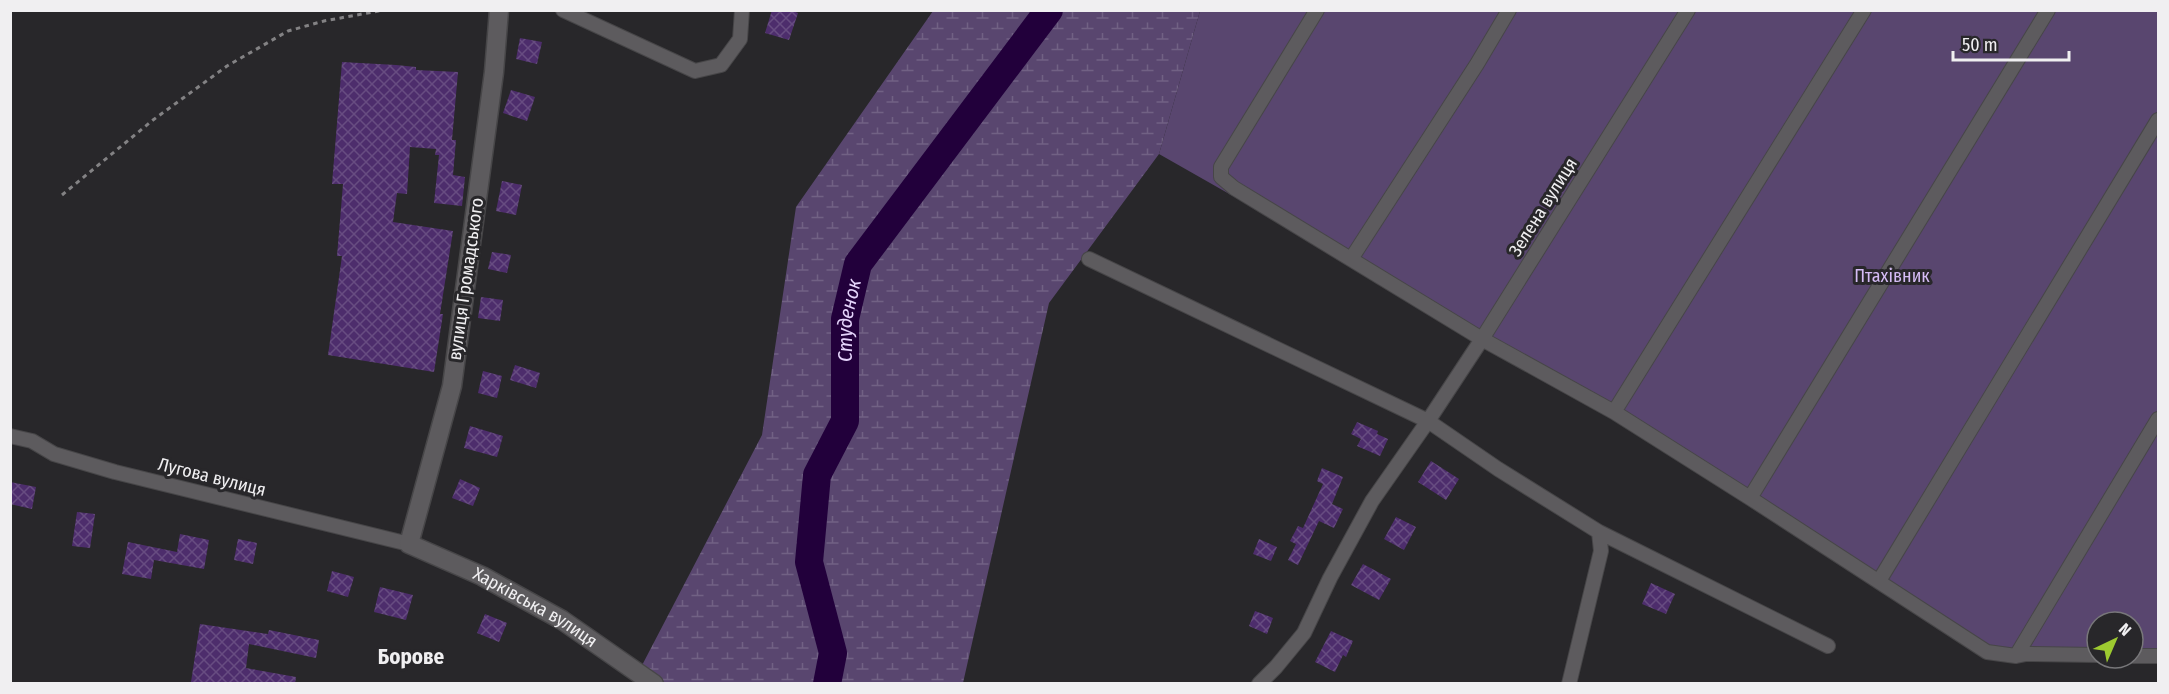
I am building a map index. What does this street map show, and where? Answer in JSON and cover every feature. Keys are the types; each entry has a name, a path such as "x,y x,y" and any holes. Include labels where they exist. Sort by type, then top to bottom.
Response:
{"street":[{"name":"вулиця Громадського","path":"409,544 452,386 494,72 499,10"},
{"path":"563,10 695,71 721,65 740,39 742,10"},
{"path":"1317,10 1221,167 1221,177 1234,188 1482,339 1614,412 1987,652 2016,656 2026,654 2085,655"},
{"path":"1351,259 1477,64 1509,10"},
{"name":"Зелена вулиця","path":"1259,684 1304,633 1371,501 1428,421 1482,339 1688,10"},
{"path":"1614,412 1864,10"},
{"path":"1750,498 2048,10"},
{"path":"1879,581 2158,120"},
{"path":"1089,260 1428,421 1498,469 1599,532 1828,646"},
{"path":"2016,656 2158,419"},
{"name":"Лугова вулиця","path":"10,436 32,441 54,454 115,472 409,544"},
{"path":"1569,684 1601,551 1599,532"},
{"name":"Харківська вулиця","path":"409,544 482,576 561,620 654,684"}],"path":[{"path":"62,195 153,120 226,66 288,31 324,21 384,10"}],"green space":[{"path":"933,11 1200,11 1159,154 1049,303 963,683 654,684 638,673 762,435 796,207"},
{"name":"Птахівник","path":"1200,11 2158,11 2158,424 2016,656 1987,652 1597,403 1159,154"},
{"path":"2158,429 2158,648 2145,649 2145,610 2085,610 2085,652 2026,654"}],"building":[{"path":"772,10 790,10 798,13 789,40 765,33"},
{"path":"520,38 542,42 537,64 516,59"},
{"path":"342,62 458,72 452,140 456,140 453,175 465,177 462,206 434,203 439,155 435,155 436,149 410,147 407,194 397,193 393,222 453,231 434,372 328,355 342,256 337,256 343,184 332,184"},
{"path":"511,90 535,97 527,121 503,113"},
{"path":"502,181 522,185 516,215 496,211"},
{"path":"492,252 511,255 507,273 488,269"},
{"path":"481,297 503,300 500,321 478,318"},
{"path":"515,365 540,373 536,388 510,380"},
{"path":"483,371 502,376 497,398 478,393"},
{"path":"1357,422 1378,431 1377,434 1388,439 1380,456 1357,446 1361,439 1351,434"},
{"path":"470,426 503,436 497,457 464,448"},
{"path":"1431,461 1459,479 1446,500 1418,482"},
{"path":"1322,468 1343,477 1332,504 1343,509 1334,528 1319,521 1298,565 1288,560 1296,544 1290,541 1298,526 1303,528 1323,484 1317,481"},
{"path":"460,479 480,488 473,506 452,498"},
{"path":"10,482 36,487 32,509 10,504"},
{"path":"77,512 95,514 90,548 72,546"},
{"path":"1396,517 1416,527 1404,550 1384,539"},
{"path":"180,534 209,540 204,569 154,560 151,579 122,574 128,542 177,552"},
{"path":"238,539 257,543 253,564 234,560"},
{"path":"1259,539 1277,547 1271,561 1253,554"},
{"path":"1363,564 1391,579 1379,600 1351,585"},
{"path":"332,571 354,577 348,597 327,591"},
{"path":"1651,583 1675,594 1666,614 1642,604"},
{"path":"380,587 413,595 406,620 374,612"},
{"path":"1255,611 1273,618 1267,634 1249,626"},
{"path":"485,614 507,623 499,642 477,633"},
{"path":"200,624 268,634 269,630 319,640 316,658 249,644 246,668 296,677 295,684 191,682"},
{"path":"1331,631 1353,641 1346,657 1343,655 1335,672 1315,662"}],"waterway":[{"name":"Студенок","path":"827,684 833,653 809,562 817,475 845,421 845,319 858,264 1049,10"}],"district":[{"name":"Борове","path":"411,657"}]}
